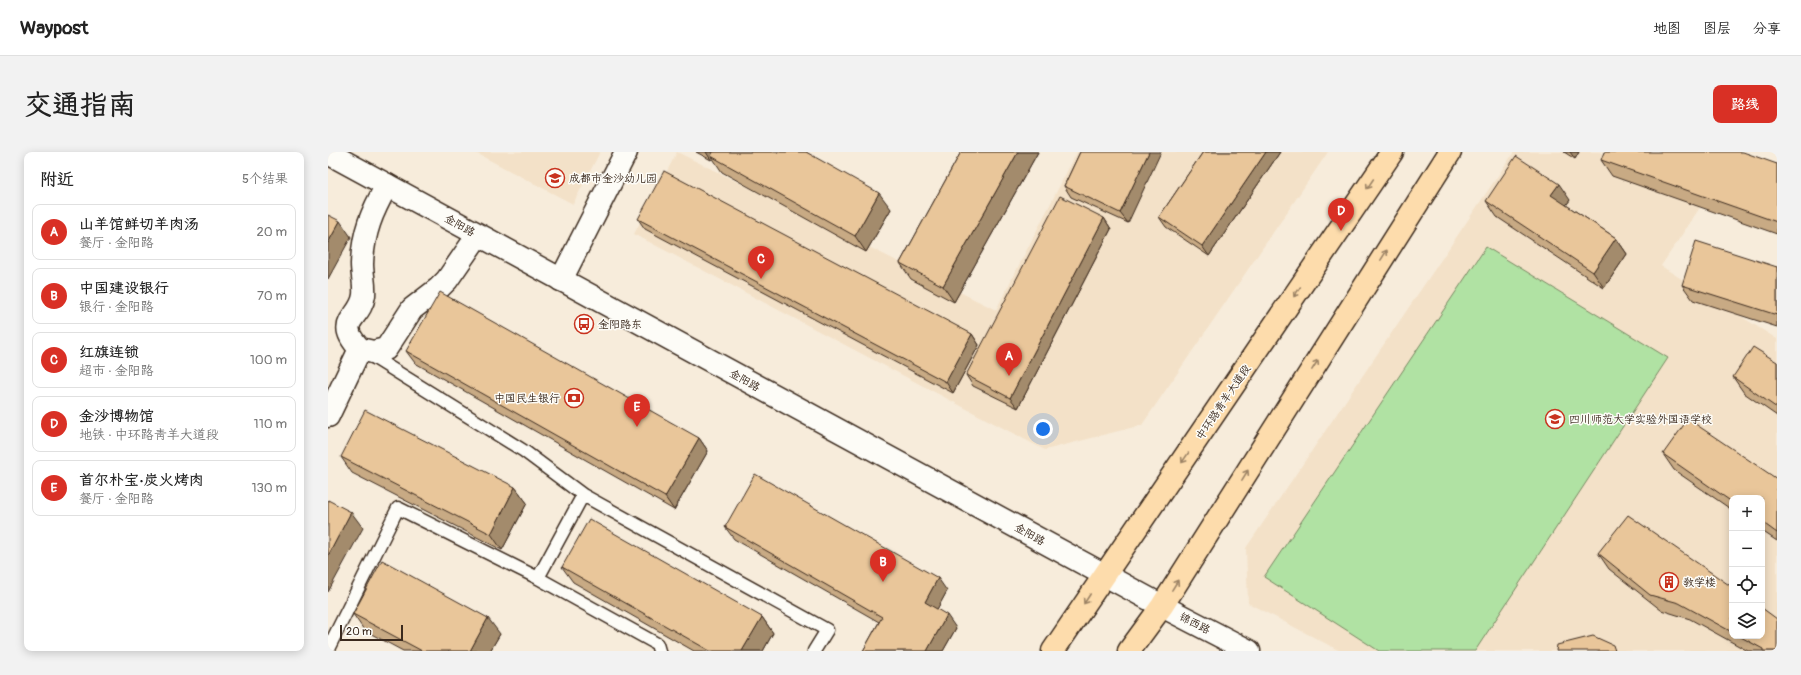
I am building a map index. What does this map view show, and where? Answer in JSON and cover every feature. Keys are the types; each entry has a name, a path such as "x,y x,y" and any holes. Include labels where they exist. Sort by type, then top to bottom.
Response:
{"main road":[{"name":"中环路青羊大道段","path":"1053,651 1392,152"},
{"path":"1129,651 1162,606 1450,152"}],"street":[{"path":"561,280 626,152"},
{"name":"金阳路","path":"334,154 386,185 1162,606"},
{"path":"386,185 366,227 362,265 364,297 348,326 349,335 360,349 373,352 386,348 412,309 448,280 478,235"},
{"path":"328,416 360,349"},
{"name":"锦西路","path":"1162,606 1249,651"}],"lane":[{"path":"360,349 524,451 583,496 827,630 814,651"},
{"path":"538,578 583,496"},
{"path":"328,649 398,508 538,578 657,644 659,651"}],"shaded area":[{"name":"成都市金沙幼儿园","path":"474,152 600,152 573,204"},
{"path":"677,152 996,310 1077,152 1328,152 1142,425 1045,450 634,234"},
{"name":"四川师范大学实验外国语学校","path":"1514,152 1599,152 1705,200 1661,266 1777,339 1777,651 1340,651 1248,603 1246,548"}],"green space":[{"path":"1486,247 1668,358 1475,651 1379,651 1264,577"}],"building":[{"path":"713,152 806,152 879,193 855,236 711,156"},
{"path":"961,152 1018,152 943,286 900,263"},
{"path":"1080,152 1149,152 1120,213 1064,186"},
{"path":"1203,152 1266,152 1202,246 1159,217"},
{"path":"1604,152 1743,152 1777,164 1777,222 1601,160"},
{"path":"1516,156 1559,184 1551,195 1616,238 1593,272 1486,201"},
{"path":"664,171 972,334 946,382 638,219"},
{"path":"1060,196 1104,218 1010,398 966,375"},
{"path":"328,215 340,221 328,243"},
{"path":"1696,241 1777,267 1777,315 1682,285"},
{"path":"440,292 699,438 665,497 406,351"},
{"path":"1753,347 1777,362 1777,408 1733,377"},
{"path":"365,410 515,487 491,534 341,457"},
{"path":"1688,419 1777,479 1777,533 1765,524 1765,495 1729,495 1729,500 1663,454"},
{"path":"755,474 938,578 925,602 947,615 927,651 863,651 882,617 725,527"},
{"path":"328,500 351,512 328,556"},
{"name":"教学楼","path":"1628,515 1729,585 1729,630 1679,603 1650,595 1598,553"},
{"path":"589,519 762,617 742,651 710,651 562,567"},
{"path":"382,560 488,618 470,651 422,651 353,614"},
{"path":"1765,610 1777,619 1777,651 1763,651 1763,649 1745,639 1765,639"},
{"path":"1593,636 1613,645 1615,651 1556,651 1557,645"}],"place":[{"name":"成都市金沙幼儿园","path":"555,178"},
{"name":"金沙博物馆","path":"1341,231"},
{"name":"红旗连锁","path":"761,279"},
{"name":"金阳路东","path":"584,324"},
{"name":"山羊馆鲜切羊肉汤","path":"1009,376"},
{"name":"中国民生银行","path":"574,398"},
{"name":"四川师范大学实验外国语学校","path":"1555,419"},
{"name":"首尔朴宝·炭火烤肉","path":"637,427"},
{"name":"中国建设银行","path":"883,582"},
{"name":"教学楼","path":"1669,582"}]}
